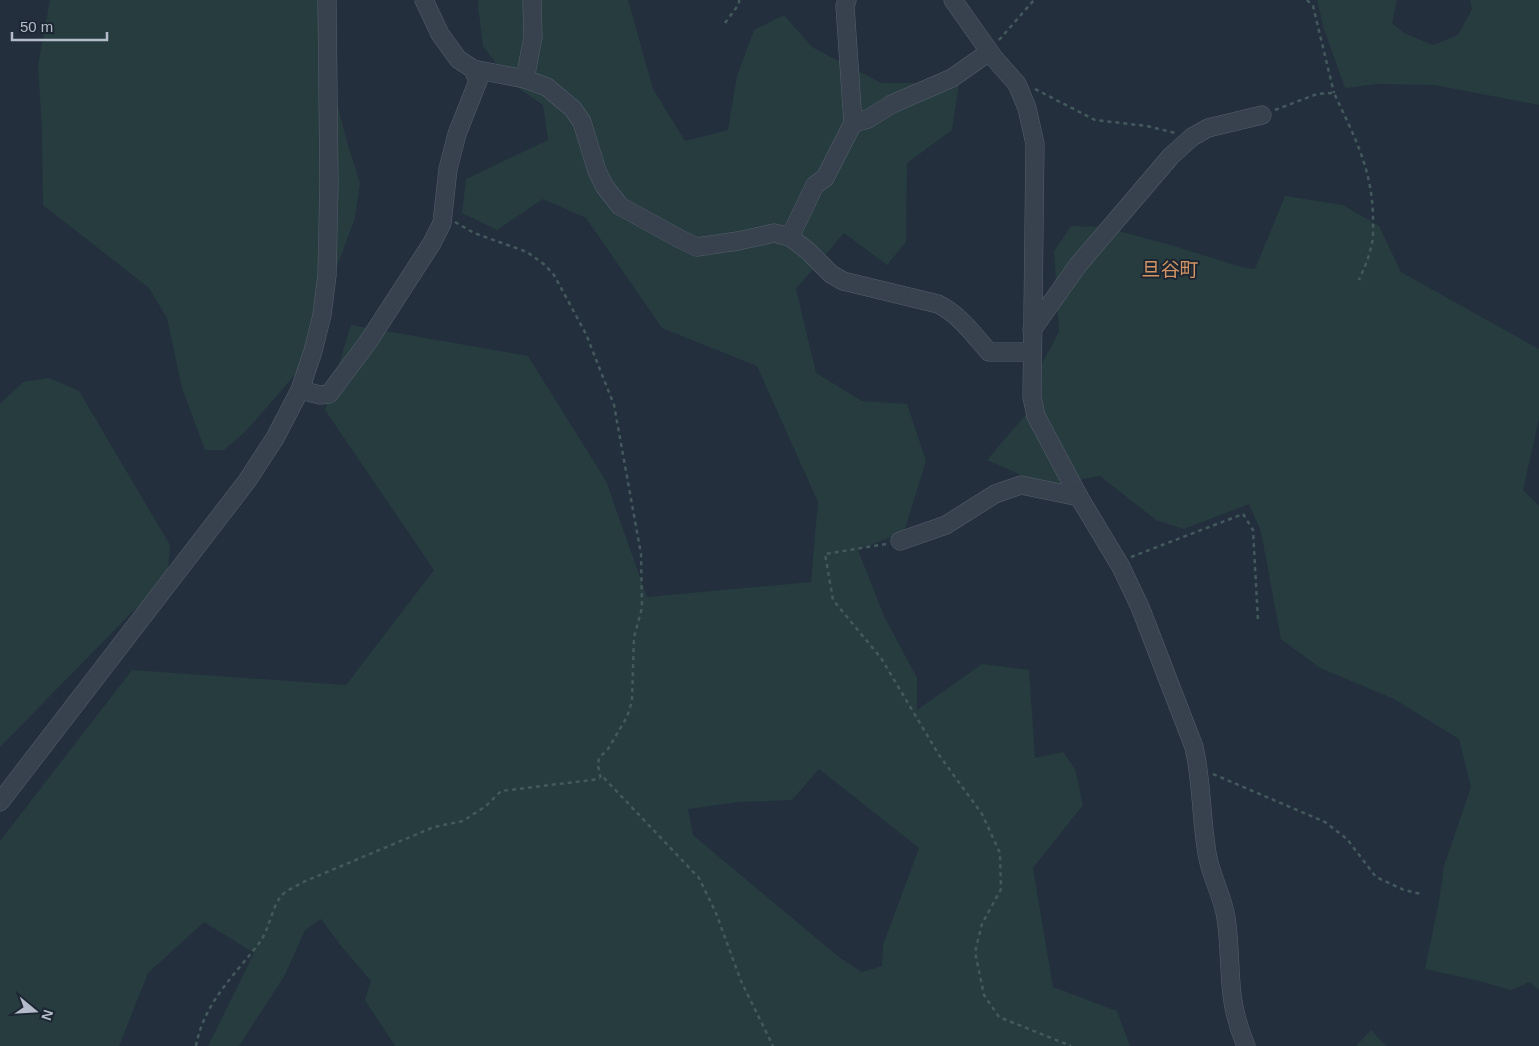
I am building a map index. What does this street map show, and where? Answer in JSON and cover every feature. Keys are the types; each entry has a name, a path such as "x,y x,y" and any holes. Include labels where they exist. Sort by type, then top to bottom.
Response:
{"street":[{"path":"0,802 247,481 275,438 300,390 322,315 327,275 329,183 327,0"},
{"path":"424,0 445,41 458,59 473,69 525,79 547,87 573,109 582,122 597,171 605,188 620,206 680,239 697,246 738,241 774,233 790,238 808,251 831,274 843,281 938,304 949,310 958,317 989,352 1032,352"},
{"path":"525,79 532,38 532,0"},
{"path":"790,238 815,185 825,178 853,123 847,0"},
{"path":"953,0 989,52 1017,84 1027,108 1034,144 1032,396 1036,416 1079,497 1118,562 1140,607 1194,747 1207,853 1226,918 1232,996 1238,1026 1246,1046"},
{"path":"853,123 868,119 892,104 952,78 989,52"},
{"path":"300,390 320,395 329,394 368,342 432,242 442,223 448,169 457,134 478,81 473,69"},
{"path":"1032,330 1078,265 1171,156 1192,137 1208,128 1262,116"},
{"path":"900,541 946,526 995,494 1020,485 1079,497"}],"path":[{"path":"725,23 739,0"},
{"path":"989,52 1034,0"},
{"path":"1306,0 1313,6 1334,93 1360,148 1368,175 1372,199 1373,234 1370,252 1359,280"},
{"path":"1013,81 1024,83 1095,120 1147,126 1192,137"},
{"path":"1262,116 1317,94 1334,93"},
{"path":"443,215 474,233 527,252 550,270 586,334 614,405 641,554 642,608 634,637 632,700 627,717 608,749 599,758 598,766 601,779"},
{"path":"1118,562 1244,514 1253,530 1258,621"},
{"path":"900,541 825,554 833,600 881,658 939,755 982,814 1000,853 1001,890 982,924 975,952 984,995 999,1017 1071,1046"},
{"path":"1198,768 1325,822 1347,839 1376,877 1404,890 1421,894"},
{"path":"196,1046 199,1030 211,1005 227,981 262,940 282,895 300,883 434,827 464,821 486,806 501,791 604,778 699,878 716,913 741,980 773,1046"}],"green space":[{"path":"50,0 324,0 331,81 360,183 355,218 322,306 308,360 245,432 224,450 205,450 182,388 167,318 149,288 43,205 42,131 38,65"},
{"path":"479,0 628,0 653,89 685,141 728,130 737,76 754,30 784,15 812,47 881,83 959,83 952,130 907,163 906,242 887,265 844,233 796,289 816,373 862,401 907,404 926,461 904,532 858,550 885,618 917,678 917,710 982,664 1029,670 1035,758 1063,752 1075,769 1083,805 1033,868 1053,987 1117,1011 1130,1046 395,1046 365,1000 371,981 321,919 305,930 285,975 239,1046 208,1046 254,953 204,922 148,973 119,1046 0,1046 0,841 132,670 346,685 434,570 325,410 351,325 528,356 606,481 647,597 811,582 818,502 757,366 662,328 586,218 543,199 497,230 462,213 466,179 548,140 543,105 511,83 483,46","holes":["819,769 919,848 883,945 882,966 862,972 840,958 693,835 688,809 739,802 792,800"]},
{"path":"1317,0 1397,0 1392,23 1404,33 1433,45 1458,35 1472,9 1470,0 1539,0 1539,105 1434,85 1378,84 1345,88 1324,29"},
{"path":"1285,196 1343,205 1379,226 1401,272 1539,349 1539,419 1523,490 1539,506 1539,990 1530,982 1511,990 1425,969 1444,866 1471,787 1459,739 1394,699 1320,668 1281,639 1261,532 1249,504 1184,529 1156,520 1100,476 1083,479 1060,489 1041,484 987,460 1033,406 1037,373 1059,332 1054,251 1071,226 1104,227 1241,267 1255,269"},
{"path":"49,378 79,391 170,545 167,583 134,610 0,747 0,404 23,382"},
{"path":"1371,1030 1386,1046 1356,1046"}],"district":[{"name":"旦谷町","path":"1170,269"}]}
